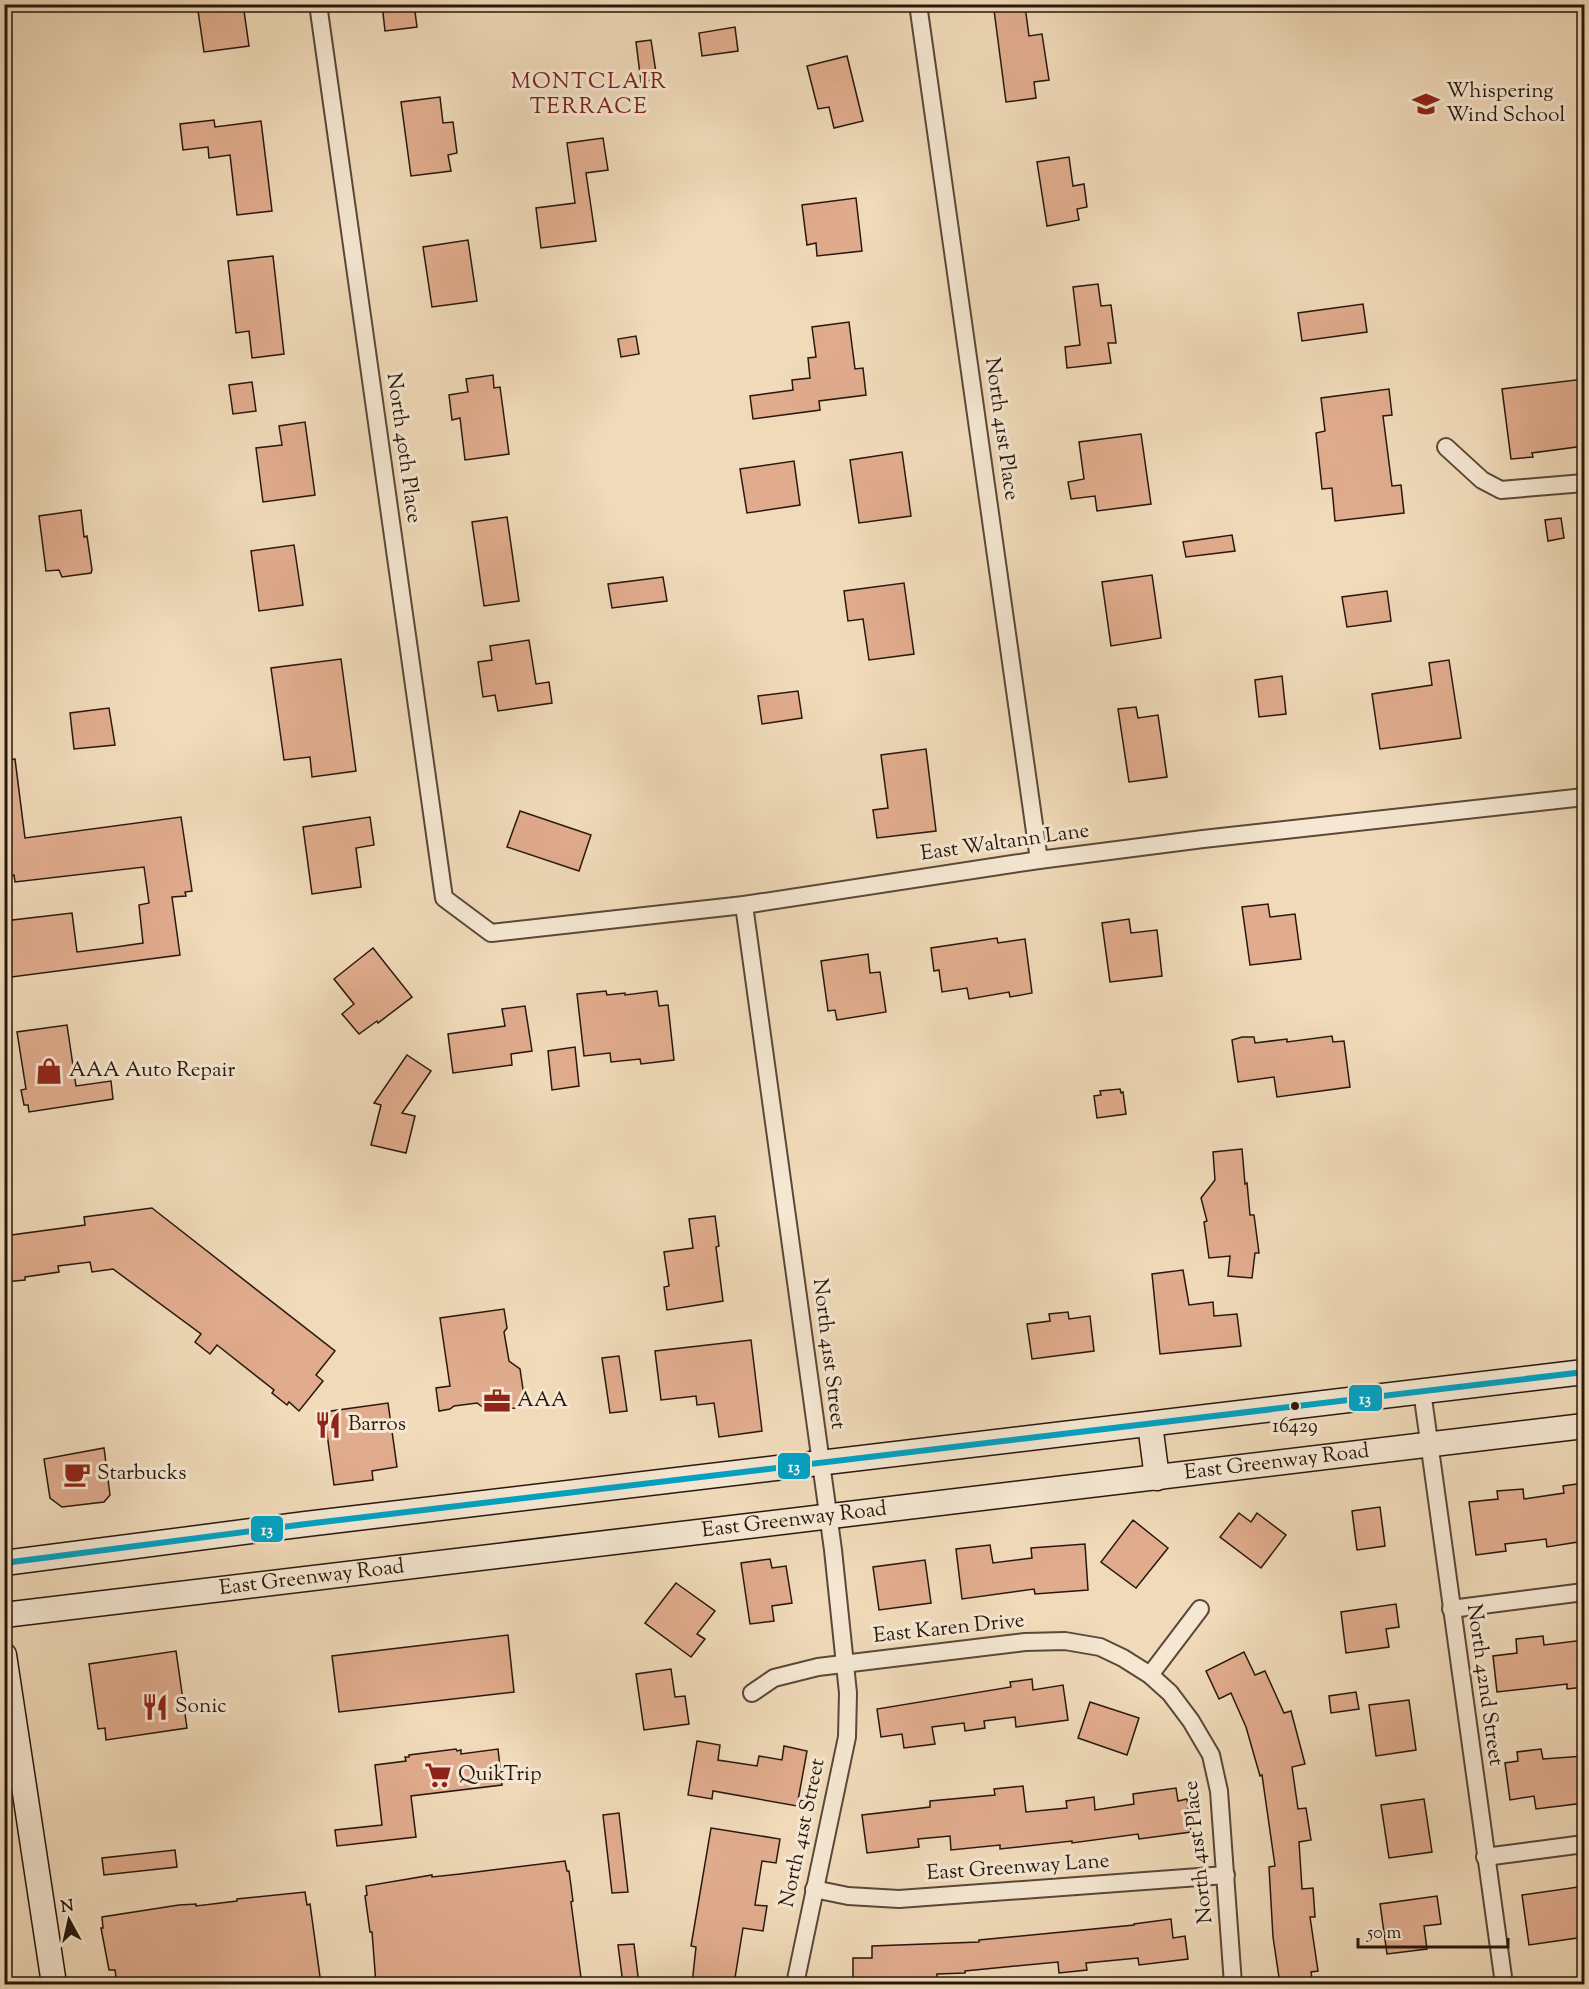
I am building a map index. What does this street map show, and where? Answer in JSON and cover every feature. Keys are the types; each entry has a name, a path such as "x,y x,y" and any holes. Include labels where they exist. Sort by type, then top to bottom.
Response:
{"main road":[{"path":"4,1563 306,1524 1584,1372"},
{"path":"1150,1424 1157,1478"},
{"name":"East Greenway Road","path":"4,1615 1584,1426"},
{"path":"4,1655 54,1984"}],"street":[{"name":"North 40th Place","path":"318,4 444,898"},
{"name":"North 41st Place","path":"918,4 1039,860"},
{"path":"1446,447 1482,480 1501,490 1525,490 1584,483"},
{"name":"East Waltann Lane","path":"444,898 491,933 744,905 1039,860 1308,826 1584,797"},
{"name":"North 41st Street","path":"744,905 828,1516 848,1693 846,1737 795,1984"},
{"name":"North 42nd Street","path":"1422,1391 1504,1984"},
{"path":"1451,1609 1584,1592"},
{"path":"1150,1675 1200,1609"},
{"name":"East Karen Drive","path":"752,1693 774,1678 818,1666 1025,1642 1065,1641 1100,1647 1150,1675"},
{"name":"North 41st Place","path":"1150,1675 1170,1693 1191,1721 1211,1755 1219,1791 1233,1984"},
{"path":"1485,1857 1584,1844"},
{"name":"East Greenway Lane","path":"814,1889 848,1896 899,1899 1226,1875"}],"building":[{"path":"197,4 243,4 249,46 204,52"},
{"path":"382,4 414,4 417,27 385,31"},
{"path":"1025,6 1029,36 1042,34 1049,80 1034,82 1036,98 1006,102 994,10"},
{"path":"735,27 738,51 702,56 699,33"},
{"path":"651,40 657,79 641,82 636,42"},
{"path":"847,56 863,121 834,128 829,107 818,109 807,66"},
{"path":"440,97 443,123 453,122 457,153 448,155 451,171 411,176 401,102"},
{"path":"214,120 215,127 261,121 272,211 237,215 230,155 209,158 208,147 183,150 180,124"},
{"path":"603,138 608,170 586,173 596,241 541,248 536,208 575,203 567,143"},
{"path":"1069,157 1073,186 1084,184 1087,207 1077,209 1079,220 1047,226 1037,162"},
{"path":"856,198 862,251 817,256 816,243 807,245 802,205"},
{"path":"468,240 477,301 432,307 423,247"},
{"path":"273,256 284,354 252,358 249,331 236,333 228,261"},
{"path":"1098,284 1101,306 1111,305 1116,343 1108,343 1111,363 1067,368 1065,347 1080,345 1073,287"},
{"path":"1363,304 1367,332 1302,341 1298,313"},
{"path":"849,322 855,369 863,368 866,395 819,401 820,410 753,419 750,396 793,390 792,380 810,378 808,358 816,357 812,327"},
{"path":"636,336 639,354 621,357 618,339"},
{"path":"493,375 494,388 500,387 509,454 465,460 460,418 452,420 449,395 468,392 466,379"},
{"path":"1584,379 1584,446 1532,453 1533,457 1511,459 1502,389"},
{"path":"252,382 256,411 233,414 229,385"},
{"path":"1389,389 1392,415 1383,416 1392,486 1401,485 1404,513 1335,521 1332,488 1322,489 1316,433 1325,431 1321,398"},
{"path":"305,422 315,495 263,502 256,448 282,445 279,426"},
{"path":"1141,434 1151,504 1097,511 1095,496 1071,499 1068,482 1084,479 1079,442"},
{"path":"902,452 911,516 859,523 850,460"},
{"path":"794,461 800,505 747,513 740,469"},
{"path":"81,510 84,537 87,536 91,573 62,577 59,570 46,571 39,516"},
{"path":"507,517 519,601 484,606 472,522"},
{"path":"1561,518 1564,538 1548,541 1545,520"},
{"path":"1232,535 1235,551 1186,557 1183,542"},
{"path":"294,545 303,605 259,611 251,551"},
{"path":"1152,575 1161,638 1111,646 1102,582"},
{"path":"663,577 667,601 612,608 608,584"},
{"path":"904,583 914,654 869,660 863,619 848,621 844,591"},
{"path":"1387,591 1391,621 1347,627 1342,597"},
{"path":"529,640 536,684 549,682 552,703 498,711 495,695 483,697 478,662 492,660 490,646"},
{"path":"341,659 356,771 312,777 310,757 284,760 271,668"},
{"path":"1449,660 1461,738 1380,749 1372,694 1432,685 1429,663"},
{"path":"1282,676 1286,714 1259,717 1255,680"},
{"path":"798,691 802,718 762,724 758,696"},
{"path":"1136,707 1138,718 1158,715 1167,777 1129,782 1118,709"},
{"path":"109,708 115,745 74,749 70,713"},
{"path":"926,749 936,831 877,838 873,810 888,808 881,755"},
{"path":"15,759 25,838 181,817 192,891 185,892 186,896 172,897 180,955 4,978 4,921 72,913 77,952 143,943 139,905 149,903 144,867 15,882 14,875 11,876 4,820 4,760"},
{"path":"520,811 591,835 579,871 507,847"},
{"path":"370,817 374,845 356,848 361,887 312,894 303,827"},
{"path":"1268,904 1270,917 1295,914 1301,959 1250,965 1242,907"},
{"path":"1129,919 1131,933 1157,930 1162,976 1110,982 1102,923"},
{"path":"997,938 998,943 1025,939 1032,993 1010,997 1009,992 969,999 967,988 942,992 939,970 934,971 931,948"},
{"path":"373,948 412,997 378,1023 377,1021 359,1034 342,1014 354,1004 334,979"},
{"path":"868,954 870,973 880,972 886,1012 837,1020 835,1010 828,1011 821,961"},
{"path":"606,991 607,995 625,993 625,995 657,991 659,1006 668,1005 674,1060 641,1064 640,1059 611,1062 610,1053 584,1056 577,994"},
{"path":"525,1006 532,1051 511,1054 512,1065 453,1073 448,1034 505,1026 502,1009"},
{"name":"AAA Auto Repair","path":"67,1025 76,1086 111,1081 113,1099 29,1112 28,1105 24,1105 21,1090 26,1089 17,1032"},
{"path":"1332,1036 1333,1042 1344,1041 1350,1087 1277,1097 1274,1077 1238,1082 1232,1040 1254,1037 1255,1043 1287,1039 1287,1042"},
{"path":"575,1047 579,1086 552,1090 548,1051"},
{"path":"407,1055 431,1071 402,1113 415,1116 406,1153 371,1145 381,1105 374,1103"},
{"path":"1120,1089 1121,1093 1123,1092 1126,1114 1097,1118 1094,1096 1101,1095 1100,1091"},
{"path":"1242,1149 1250,1215 1254,1215 1259,1253 1255,1253 1252,1278 1228,1276 1230,1256 1209,1258 1204,1222 1207,1221 1201,1198 1215,1180 1213,1152"},
{"path":"152,1208 335,1351 316,1375 323,1381 299,1411 289,1402 287,1405 272,1393 274,1390 217,1345 210,1354 195,1342 201,1334 113,1269 92,1272 90,1262 58,1266 59,1272 4,1282 4,1236 85,1225 84,1217"},
{"path":"715,1216 719,1246 716,1247 723,1301 667,1310 664,1287 669,1286 664,1252 693,1248 689,1219"},
{"path":"1183,1270 1189,1305 1213,1302 1214,1316 1237,1314 1241,1346 1160,1354 1152,1274"},
{"path":"504,1309 507,1328 504,1332 509,1361 520,1369 524,1396 515,1408 488,1411 477,1403 454,1406 439,1411 436,1388 450,1386 440,1318"},
{"path":"1068,1312 1069,1319 1090,1316 1094,1351 1032,1359 1027,1324 1050,1321 1049,1314"},
{"path":"751,1340 762,1431 719,1437 714,1403 697,1405 696,1396 661,1400 655,1351"},
{"path":"619,1356 627,1411 610,1413 602,1358"},
{"path":"388,1403 397,1467 372,1471 373,1480 334,1485 324,1412"},
{"name":"Starbucks","path":"104,1448 110,1495 104,1502 62,1507 50,1498 44,1459"},
{"path":"1584,1483 1584,1541 1547,1547 1546,1539 1505,1544 1506,1551 1476,1555 1469,1502 1498,1499 1497,1491 1523,1489 1524,1499 1564,1493 1563,1486"},
{"path":"1380,1507 1385,1546 1357,1550 1352,1511"},
{"path":"1239,1513 1251,1522 1257,1513 1286,1535 1261,1568 1220,1537"},
{"path":"1133,1520 1168,1548 1136,1588 1101,1562"},
{"path":"1085,1544 1088,1590 1035,1594 1034,1589 962,1599 956,1549 990,1545 993,1563 1032,1558 1031,1548"},
{"path":"770,1559 772,1568 786,1566 792,1603 772,1606 774,1621 750,1624 741,1563"},
{"path":"925,1560 931,1603 879,1610 873,1567"},
{"path":"676,1583 715,1611 697,1634 705,1639 691,1657 645,1623"},
{"path":"1396,1604 1399,1627 1386,1629 1389,1647 1346,1653 1341,1612"},
{"path":"508,1635 514,1692 339,1712 332,1656"},
{"path":"1543,1636 1544,1645 1584,1640 1584,1687 1567,1689 1567,1684 1497,1692 1493,1656 1517,1653 1516,1639"},
{"path":"176,1651 187,1728 106,1740 105,1728 98,1729 89,1664"},
{"path":"1244,1652 1255,1675 1265,1671 1284,1713 1291,1711 1305,1764 1292,1767 1298,1809 1306,1808 1311,1840 1299,1842 1302,1889 1313,1888 1315,1917 1310,1917 1318,1971 1311,1972 1313,1984 1280,1984 1273,1937 1269,1867 1275,1866 1262,1775 1260,1776 1246,1727 1231,1693 1219,1699 1206,1671"},
{"path":"671,1669 675,1697 685,1696 689,1724 644,1730 636,1674"},
{"path":"1032,1679 1033,1690 1063,1685 1068,1720 1016,1727 1015,1717 984,1721 985,1728 965,1731 964,1723 932,1727 935,1744 904,1748 902,1734 881,1737 877,1709 1011,1687 1010,1682"},
{"path":"1356,1692 1359,1709 1331,1713 1329,1696"},
{"path":"1409,1700 1416,1750 1376,1756 1369,1705"},
{"path":"1090,1702 1139,1718 1127,1755 1078,1738"},
{"path":"697,1741 720,1745 718,1760 757,1766 759,1756 782,1760 784,1746 807,1751 797,1806 713,1791 712,1799 688,1795"},
{"name":"QuikTrip","path":"498,1749 502,1785 411,1796 416,1837 337,1846 335,1830 382,1825 375,1765 406,1761 405,1757 409,1755 461,1750 461,1754"},
{"path":"1541,1749 1543,1759 1584,1756 1584,1803 1536,1809 1534,1796 1510,1800 1505,1763 1518,1761 1517,1752"},
{"path":"1023,1786 1026,1812 1067,1808 1066,1801 1094,1797 1095,1810 1134,1804 1133,1794 1176,1788 1178,1801 1187,1799 1191,1832 1139,1839 1138,1834 1072,1843 1072,1841 1000,1849 1000,1845 951,1850 950,1836 918,1839 919,1847 867,1853 862,1815 930,1807 930,1801 995,1795 994,1789"},
{"path":"1424,1799 1432,1852 1389,1858 1381,1805"},
{"path":"619,1813 628,1892 612,1893 603,1815"},
{"path":"711,1828 780,1839 776,1863 762,1861 755,1905 767,1906 763,1931 743,1928 734,1984 692,1984 696,1947 691,1946"},
{"path":"175,1850 177,1867 104,1875 102,1858"},
{"path":"565,1861 567,1871 569,1871 573,1901 571,1902 580,1984 376,1984 372,1932 370,1932 365,1896 367,1895 366,1886 432,1875 432,1877"},
{"path":"1578,1887 1584,1937 1529,1945 1522,1895"},
{"path":"305,1892 307,1905 310,1904 321,1984 117,1984 115,1970 109,1970 101,1928 103,1928 102,1917 179,1905 196,1904 196,1906"},
{"path":"1437,1896 1441,1924 1424,1926 1427,1949 1387,1954 1380,1904"},
{"path":"1171,1919 1173,1938 1185,1936 1188,1959 1139,1965 1138,1958 1086,1963 1087,1970 1059,1973 1058,1962 937,1974 937,1984 853,1984 853,1958 872,1958 872,1946 979,1942 979,1940 1134,1925"},
{"path":"634,1944 639,1984 623,1984 618,1945"}],"transit line":[{"name":"13","path":"4,1563 306,1524 1584,1372"}],"place":[{"name":"Whispering Wind School","path":"1426,104"},
{"name":"AAA Auto Repair","path":"49,1071"},
{"name":"AAA","path":"497,1401"},
{"name":"16429","path":"1295,1406"},
{"name":"Barros","path":"328,1425"},
{"name":"Starbucks","path":"77,1474"},
{"name":"Sonic","path":"155,1707"},
{"name":"QuikTrip","path":"438,1775"}],"district":[{"name":"MONTCLAIR TERRACE","path":"589,96"}]}
